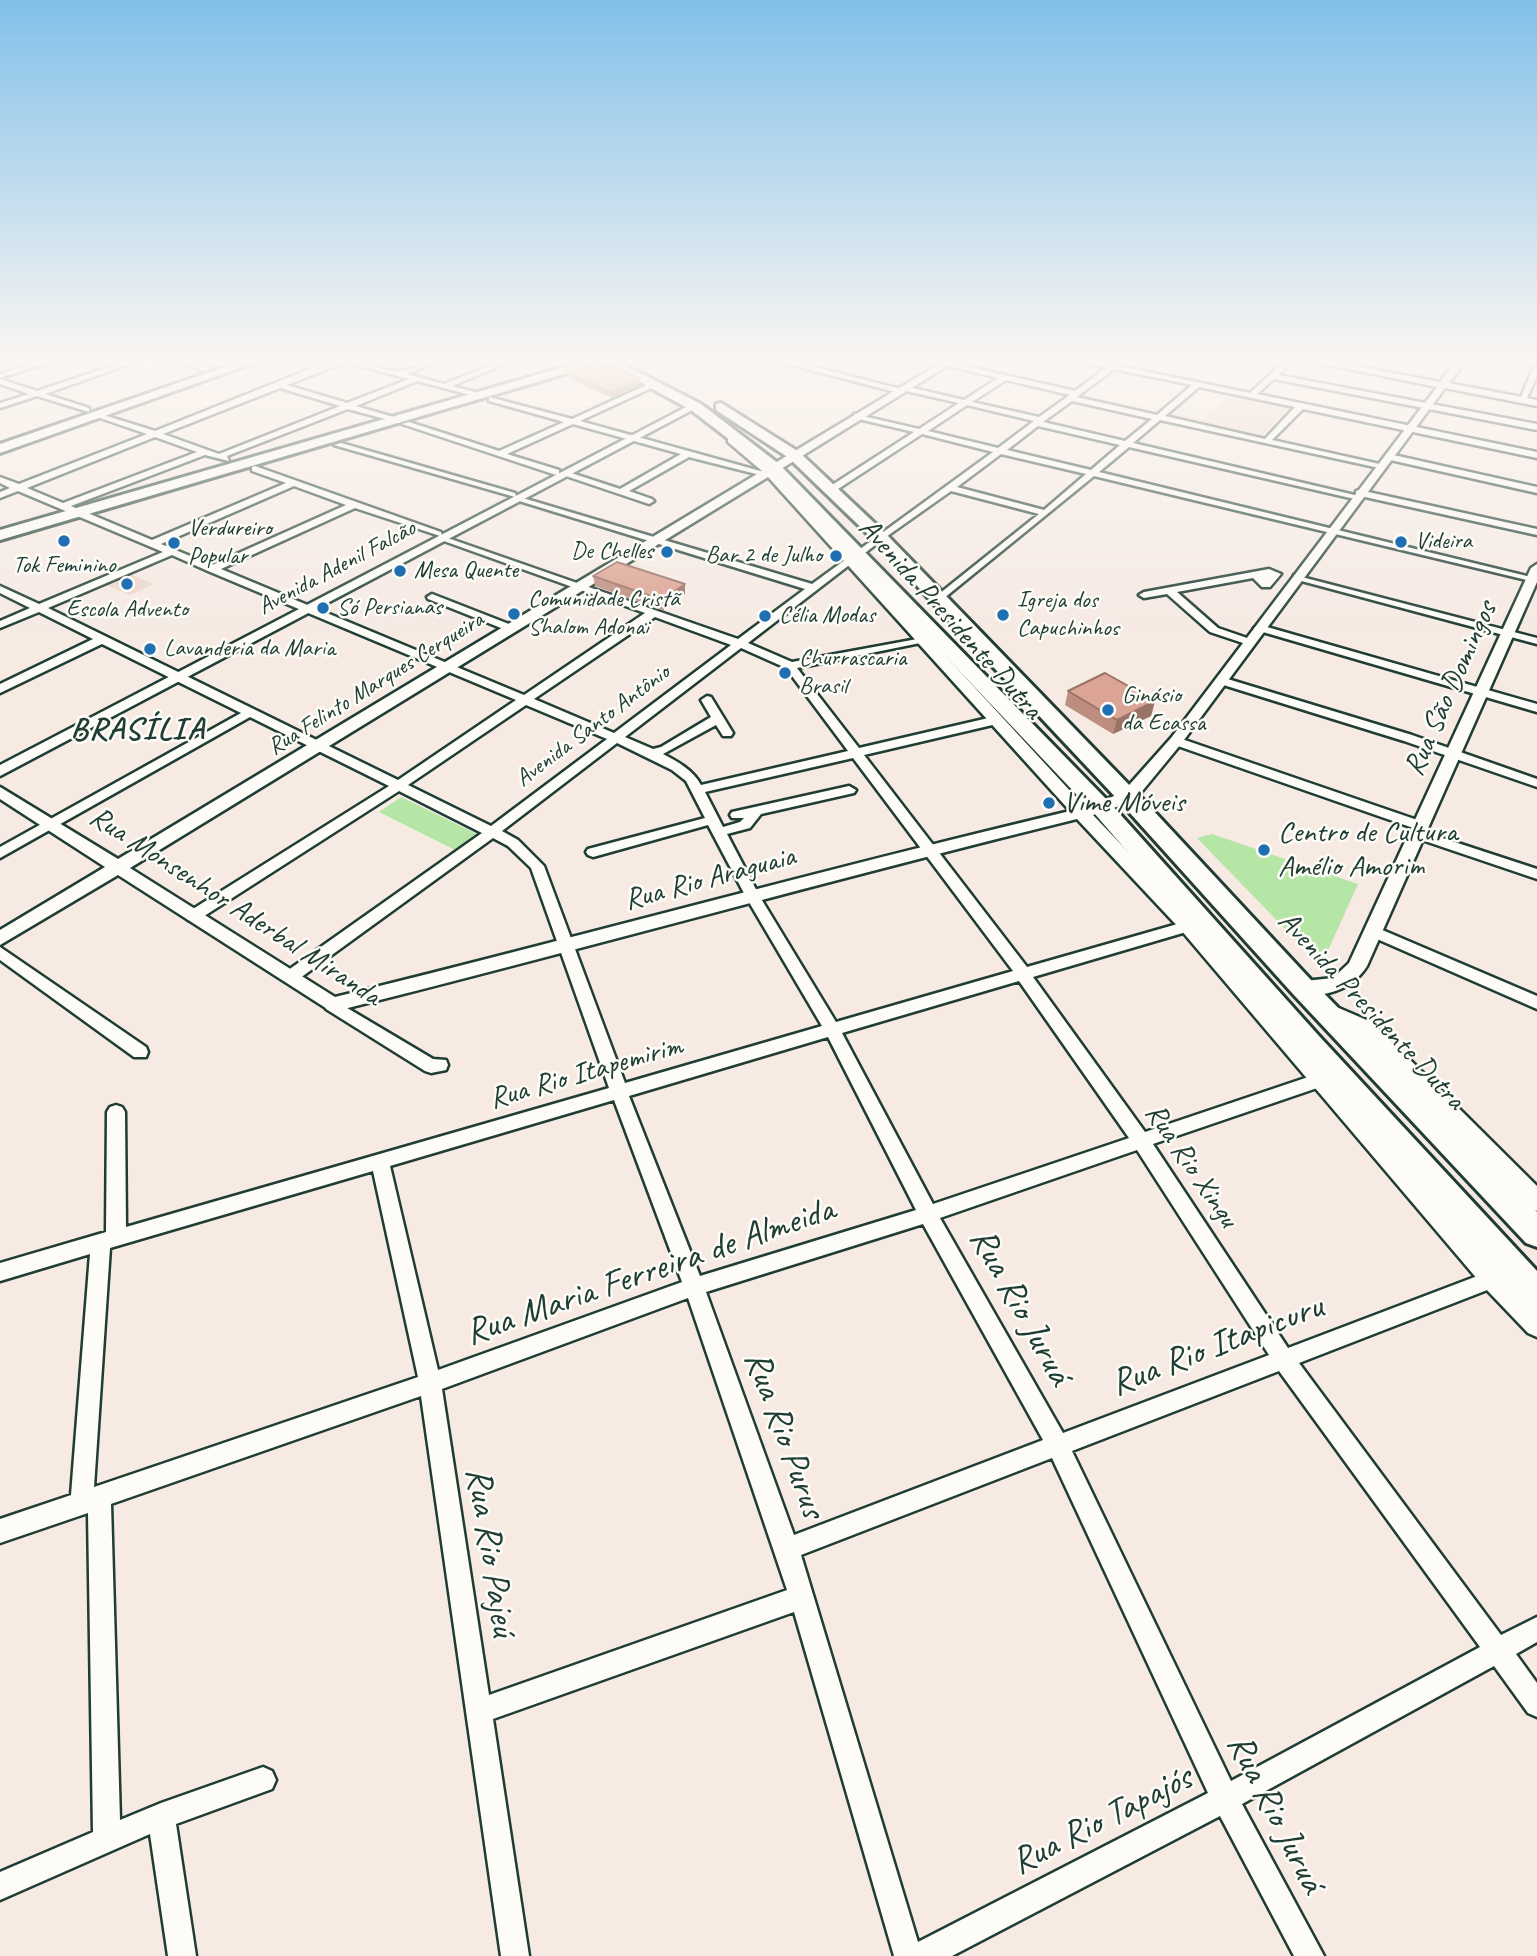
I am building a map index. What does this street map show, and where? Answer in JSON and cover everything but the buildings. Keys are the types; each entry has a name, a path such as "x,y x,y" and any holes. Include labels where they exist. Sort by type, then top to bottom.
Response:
{"highway":[{"name":"Avenida Presidente Dutra","path":"744,449 856,556 1042,757 1104,806 1302,987 1537,1233"},
{"name":"Avenida Presidente Dutra","path":"787,449 832,489 938,600 1104,806 1169,895 1308,1043 1505,1275 1537,1294"},
{"path":"1239,985 1308,1043"},
{"path":"1454,1146 1490,1154"}],"main road":[{"path":"0,535 84,515 310,449"},
{"path":"250,467 321,449"},
{"path":"0,544 84,515"}],"street":[{"path":"0,495 117,449"},
{"path":"198,449 654,612 738,645 764,652 790,666 930,638"},
{"path":"63,506 224,449"},
{"path":"353,449 814,587"},
{"path":"486,449 649,501"},
{"path":"499,454 510,449"},
{"name":"Avenida Adenil Falcão","path":"0,759 174,675 606,449"},
{"path":"671,449 768,470"},
{"name":"Rua Felinto Marques Cerqueira","path":"0,939 317,748 802,449"},
{"path":"832,489 893,449"},
{"path":"992,449 1331,533 1534,574"},
{"path":"938,600 1120,449"},
{"path":"1150,449 1537,533"},
{"path":"1313,449 1537,490"},
{"path":"1104,806 1175,741 1394,449"},
{"path":"1510,449 1537,455"},
{"name":"Avenida Santo Antônio","path":"290,977 492,832 880,537 999,451"},
{"path":"621,492 688,454"},
{"name":"Rua Rio Juruá","path":"0,480 652,753 677,767 698,790 753,897 833,1031 928,1214 1058,1446 1224,1799 1310,1956"},
{"path":"152,544 294,483"},
{"path":"950,488 1046,513"},
{"path":"212,569 353,505"},
{"path":"0,625 171,552"},
{"name":"Rua São Domingos","path":"1302,987 1332,986 1345,980 1357,966 1420,830 1505,632 1534,574"},
{"path":"1144,595 1255,575"},
{"path":"1298,577 1537,641"},
{"name":"Rua Rio Purus","path":"0,589 317,748 492,832 520,848 537,866 694,1287 787,1549 908,1956"},
{"path":"1170,590 1214,630 1249,642"},
{"path":"432,597 510,628"},
{"path":"193,916 398,786 654,612"},
{"path":"1260,628 1537,708"},
{"path":"0,689 103,639"},
{"name":"Rua Rio Xingu","path":"790,666 1023,974 1142,1142 1284,1360 1537,1704"},
{"name":"Avenida Presidente Dutra","path":"962,671 997,720 1042,757"},
{"path":"1221,681 1408,738 1537,783"},
{"path":"707,700 727,733"},
{"name":"Avenida Adenil Falcão","path":"0,771 111,707"},
{"path":"0,853 249,713"},
{"path":"652,753 665,750 718,718"},
{"path":"698,790 855,751 997,720"},
{"path":"1175,741 1537,874"},
{"path":"737,815 849,790"},
{"name":"Rua Monsenhor Aderbal Miranda","path":"0,792 332,1005 431,1066 440,1065"},
{"name":"Rua Rio Araguaia","path":"332,1005 568,947 927,850 1104,806"},
{"path":"593,852 716,826 745,825 756,811"},
{"name":"Avenida Presidente Dutra","path":"1169,895 1188,926 1239,985 1505,1275 1537,1325"},
{"name":"Rua Rio Itapemirim","path":"0,1272 1188,926"},
{"path":"1373,931 1537,1003"},
{"path":"0,952 140,1052"},
{"path":"1322,1009 1362,1026 1537,1201"},
{"name":"Rua Maria Ferreira de Almeida","path":"0,1531 430,1383 694,1287 928,1214 1323,1079"},
{"path":"107,1840 90,1501 116,1112"},
{"name":"Rua Rio Pajeú","path":"380,1162 430,1383 515,1956"},
{"name":"Rua Rio Itapicuru","path":"787,1549 1505,1275"},
{"path":"479,1711 801,1597"},
{"name":"Rua Rio Tapajós","path":"922,1956 1224,1799 1537,1629"},
{"path":"0,1886 161,1816 263,1780"},
{"path":"161,1816 182,1956"}],"shaded area":[{"name":"Escola Advento","path":"125,572 154,584 130,595 101,583"}],"green space":[{"path":"401,797 479,835 457,851 379,812"},
{"path":"1212,834 1358,884 1321,966 1197,838"}],"place":[{"name":"Tok Feminino","path":"64,541"},
{"name":"Videira","path":"1401,542"},
{"name":"Verdureiro Popular","path":"174,543"},
{"name":"De Chelles","path":"667,552"},
{"name":"Bar 2 de Julho","path":"836,556"},
{"name":"Mesa Quente","path":"400,571"},
{"name":"Escola Advento","path":"127,584"},
{"name":"Só Persianas","path":"323,608"},
{"name":"Comunidade Cristã Shalom Adonai","path":"514,614"},
{"name":"Igreja dos Capuchinhos","path":"1003,615"},
{"name":"Célia Modas","path":"765,616"},
{"name":"Lavanderia da Maria","path":"150,649"},
{"name":"Churrascaria Brasil","path":"785,673"},
{"name":"Ginásio da Ecassa","path":"1108,710"},
{"name":"Vime Móveis","path":"1049,803"},
{"name":"Centro de Cultura Amélio Amorim","path":"1264,850"}],"district":[{"name":"BRASÍLIA","path":"138,731"}]}
